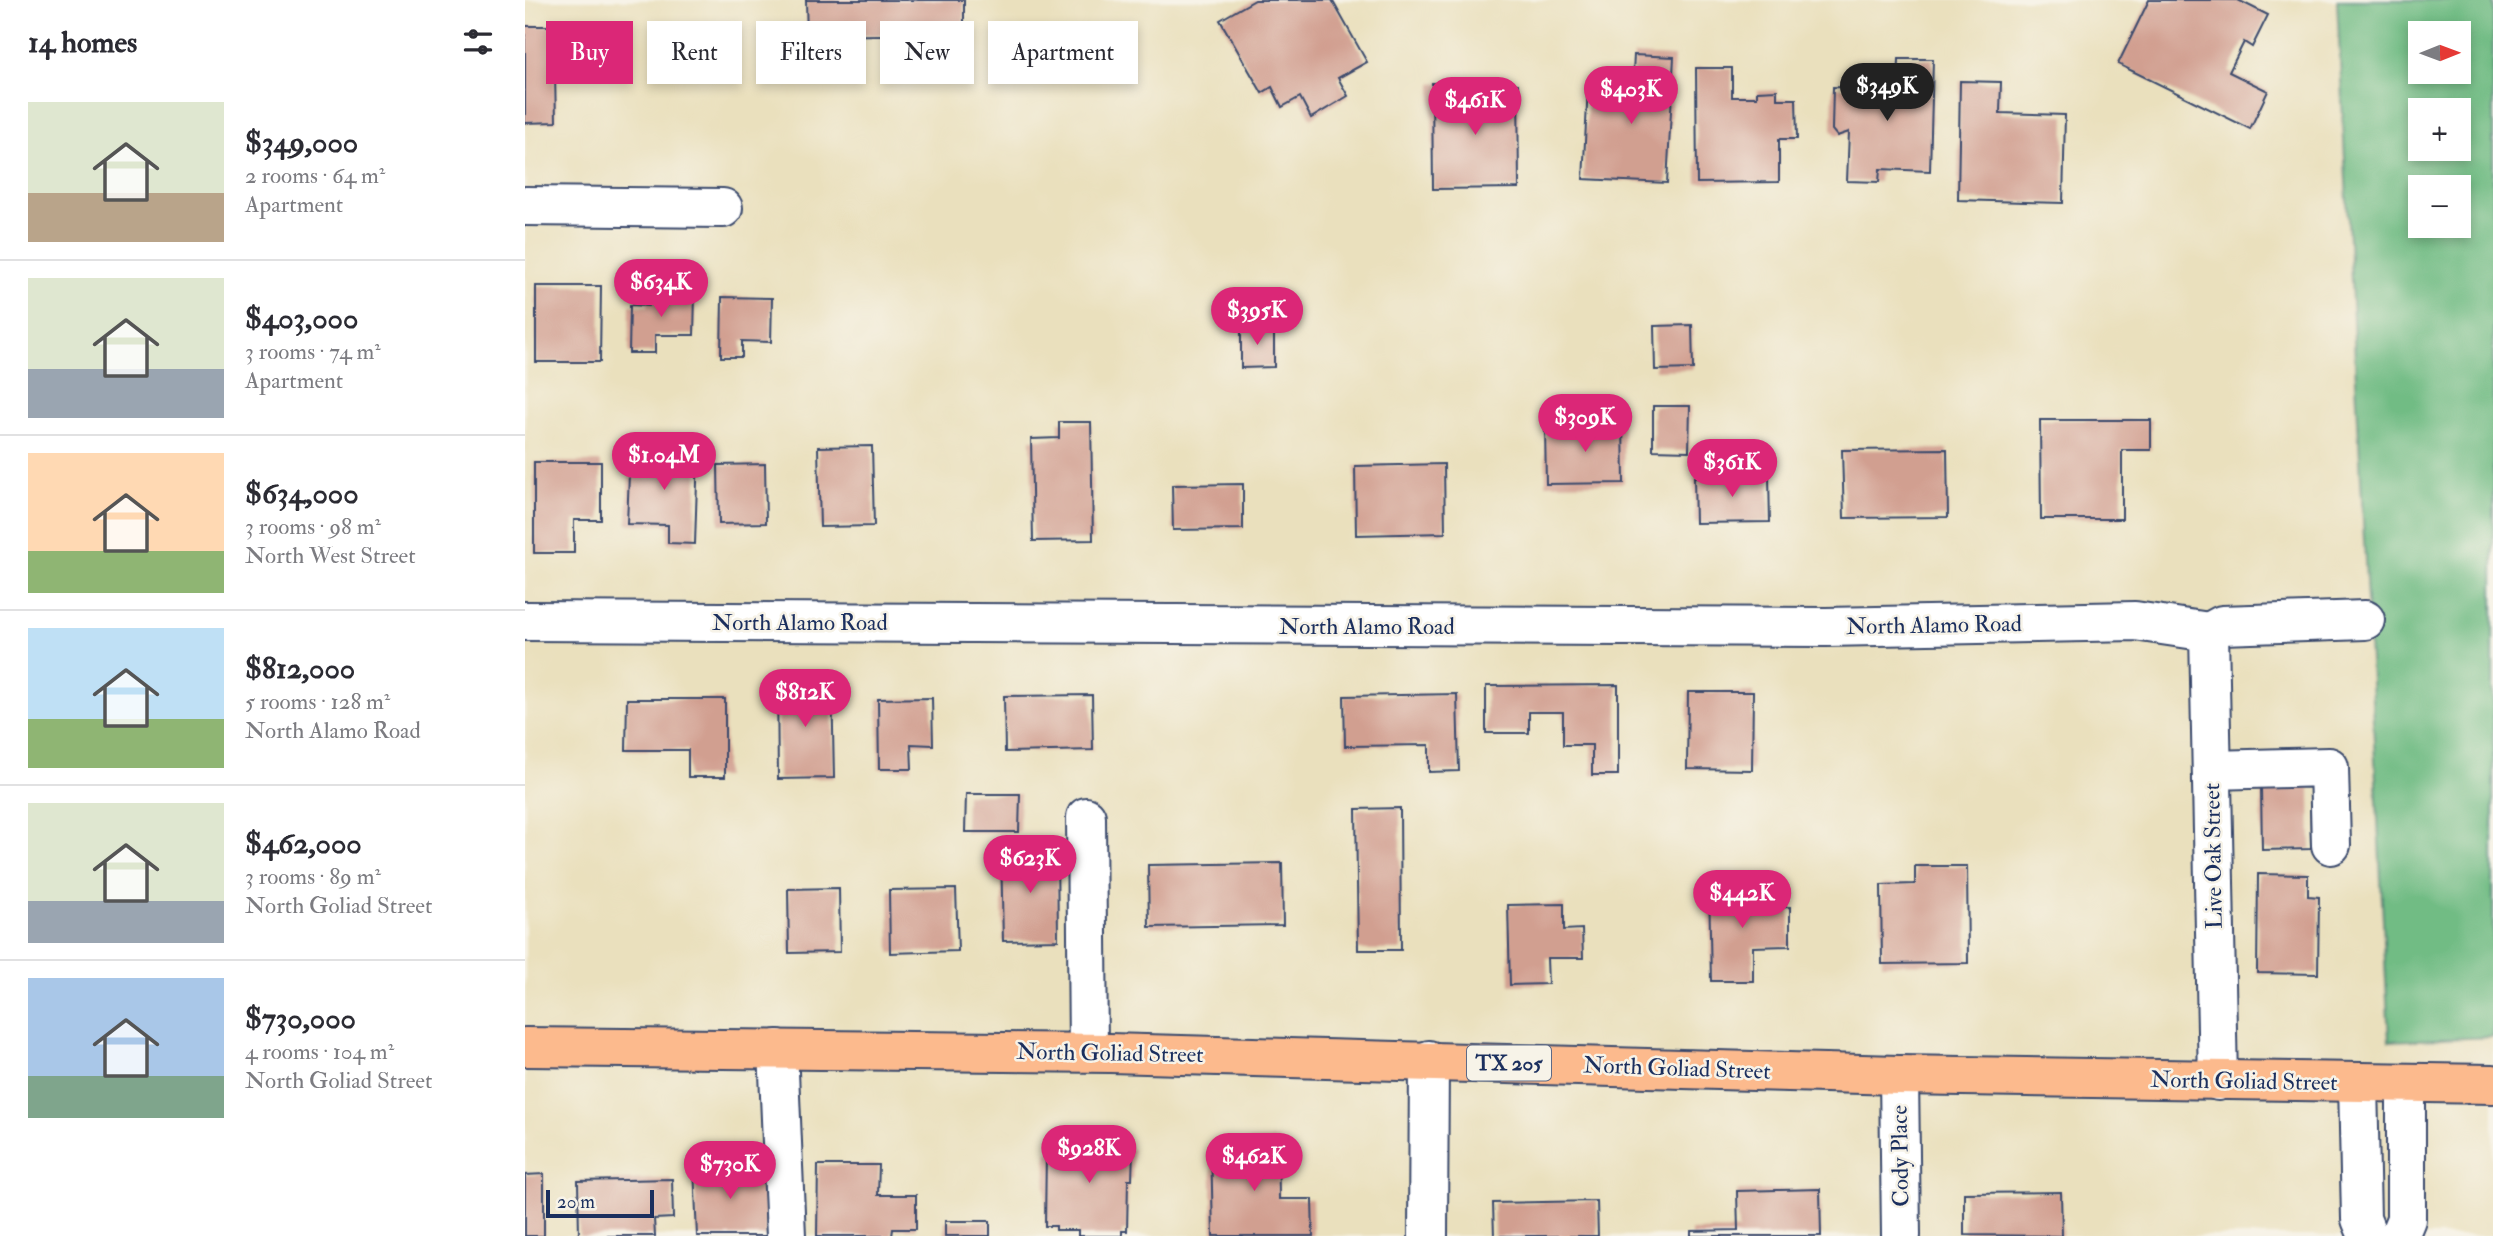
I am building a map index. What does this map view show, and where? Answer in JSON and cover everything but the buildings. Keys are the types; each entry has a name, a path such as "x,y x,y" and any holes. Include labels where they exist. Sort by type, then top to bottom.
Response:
{"main road":[{"name":"North Goliad Street","path":"525,1047 1088,1052 1899,1075 2493,1084"}],"street":[{"path":"525,206 723,208"},
{"path":"2209,632 2222,625 2365,620"},
{"name":"North Alamo Road","path":"525,621 1758,627 2135,621 2209,632"},
{"name":"Live Oak Street","path":"2209,632 2218,1081"},
{"path":"2212,770 2329,767 2331,845"},
{"path":"1086,817 1088,1052"},
{"path":"778,1049 786,1236"},
{"path":"1428,1236 1429,1060"},
{"name":"Cody Place","path":"1899,1075 1901,1236"},
{"path":"2358,1083 2361,1219 2368,1236"},
{"path":"2399,1236 2406,1219 2406,1083"}],"green space":[{"path":"2337,0 2493,0 2493,1037 2389,1041"}]}
